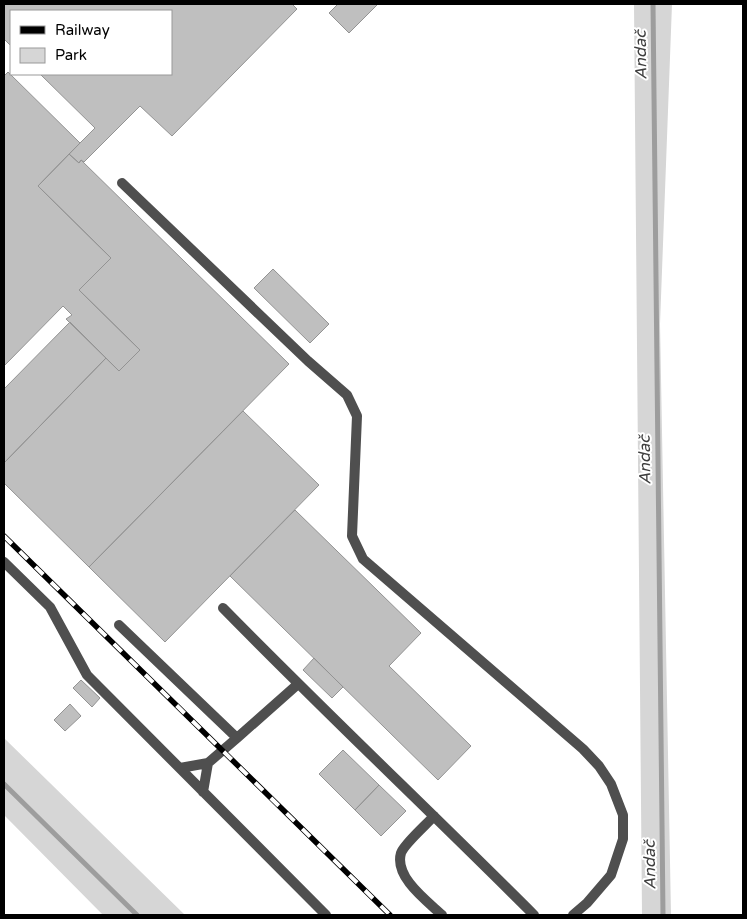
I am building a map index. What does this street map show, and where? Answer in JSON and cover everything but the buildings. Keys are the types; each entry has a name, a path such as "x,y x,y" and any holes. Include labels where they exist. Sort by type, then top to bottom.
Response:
{"lane":[{"path":"122,183 308,361 347,395 357,416 352,536 364,559 583,749 599,766 611,784 623,815 623,839 611,875 587,903 573,915"},
{"path":"4,562 50,607 86,675 326,915"},
{"path":"223,608 534,915"},
{"path":"119,625 237,738"},
{"path":"180,768 208,763 298,684"},
{"path":"203,792 208,763"},
{"path":"434,816 405,847 401,854 401,866 405,877 414,889 442,915"}],"green space":[{"path":"634,4 672,4 660,324 671,915 642,915"},
{"path":"4,738 185,915 103,915 4,815"}],"waterway":[{"name":"Andač","path":"653,4 663,915"},
{"path":"4,784 137,915"}],"railway":[{"path":"4,536 390,915"}]}
